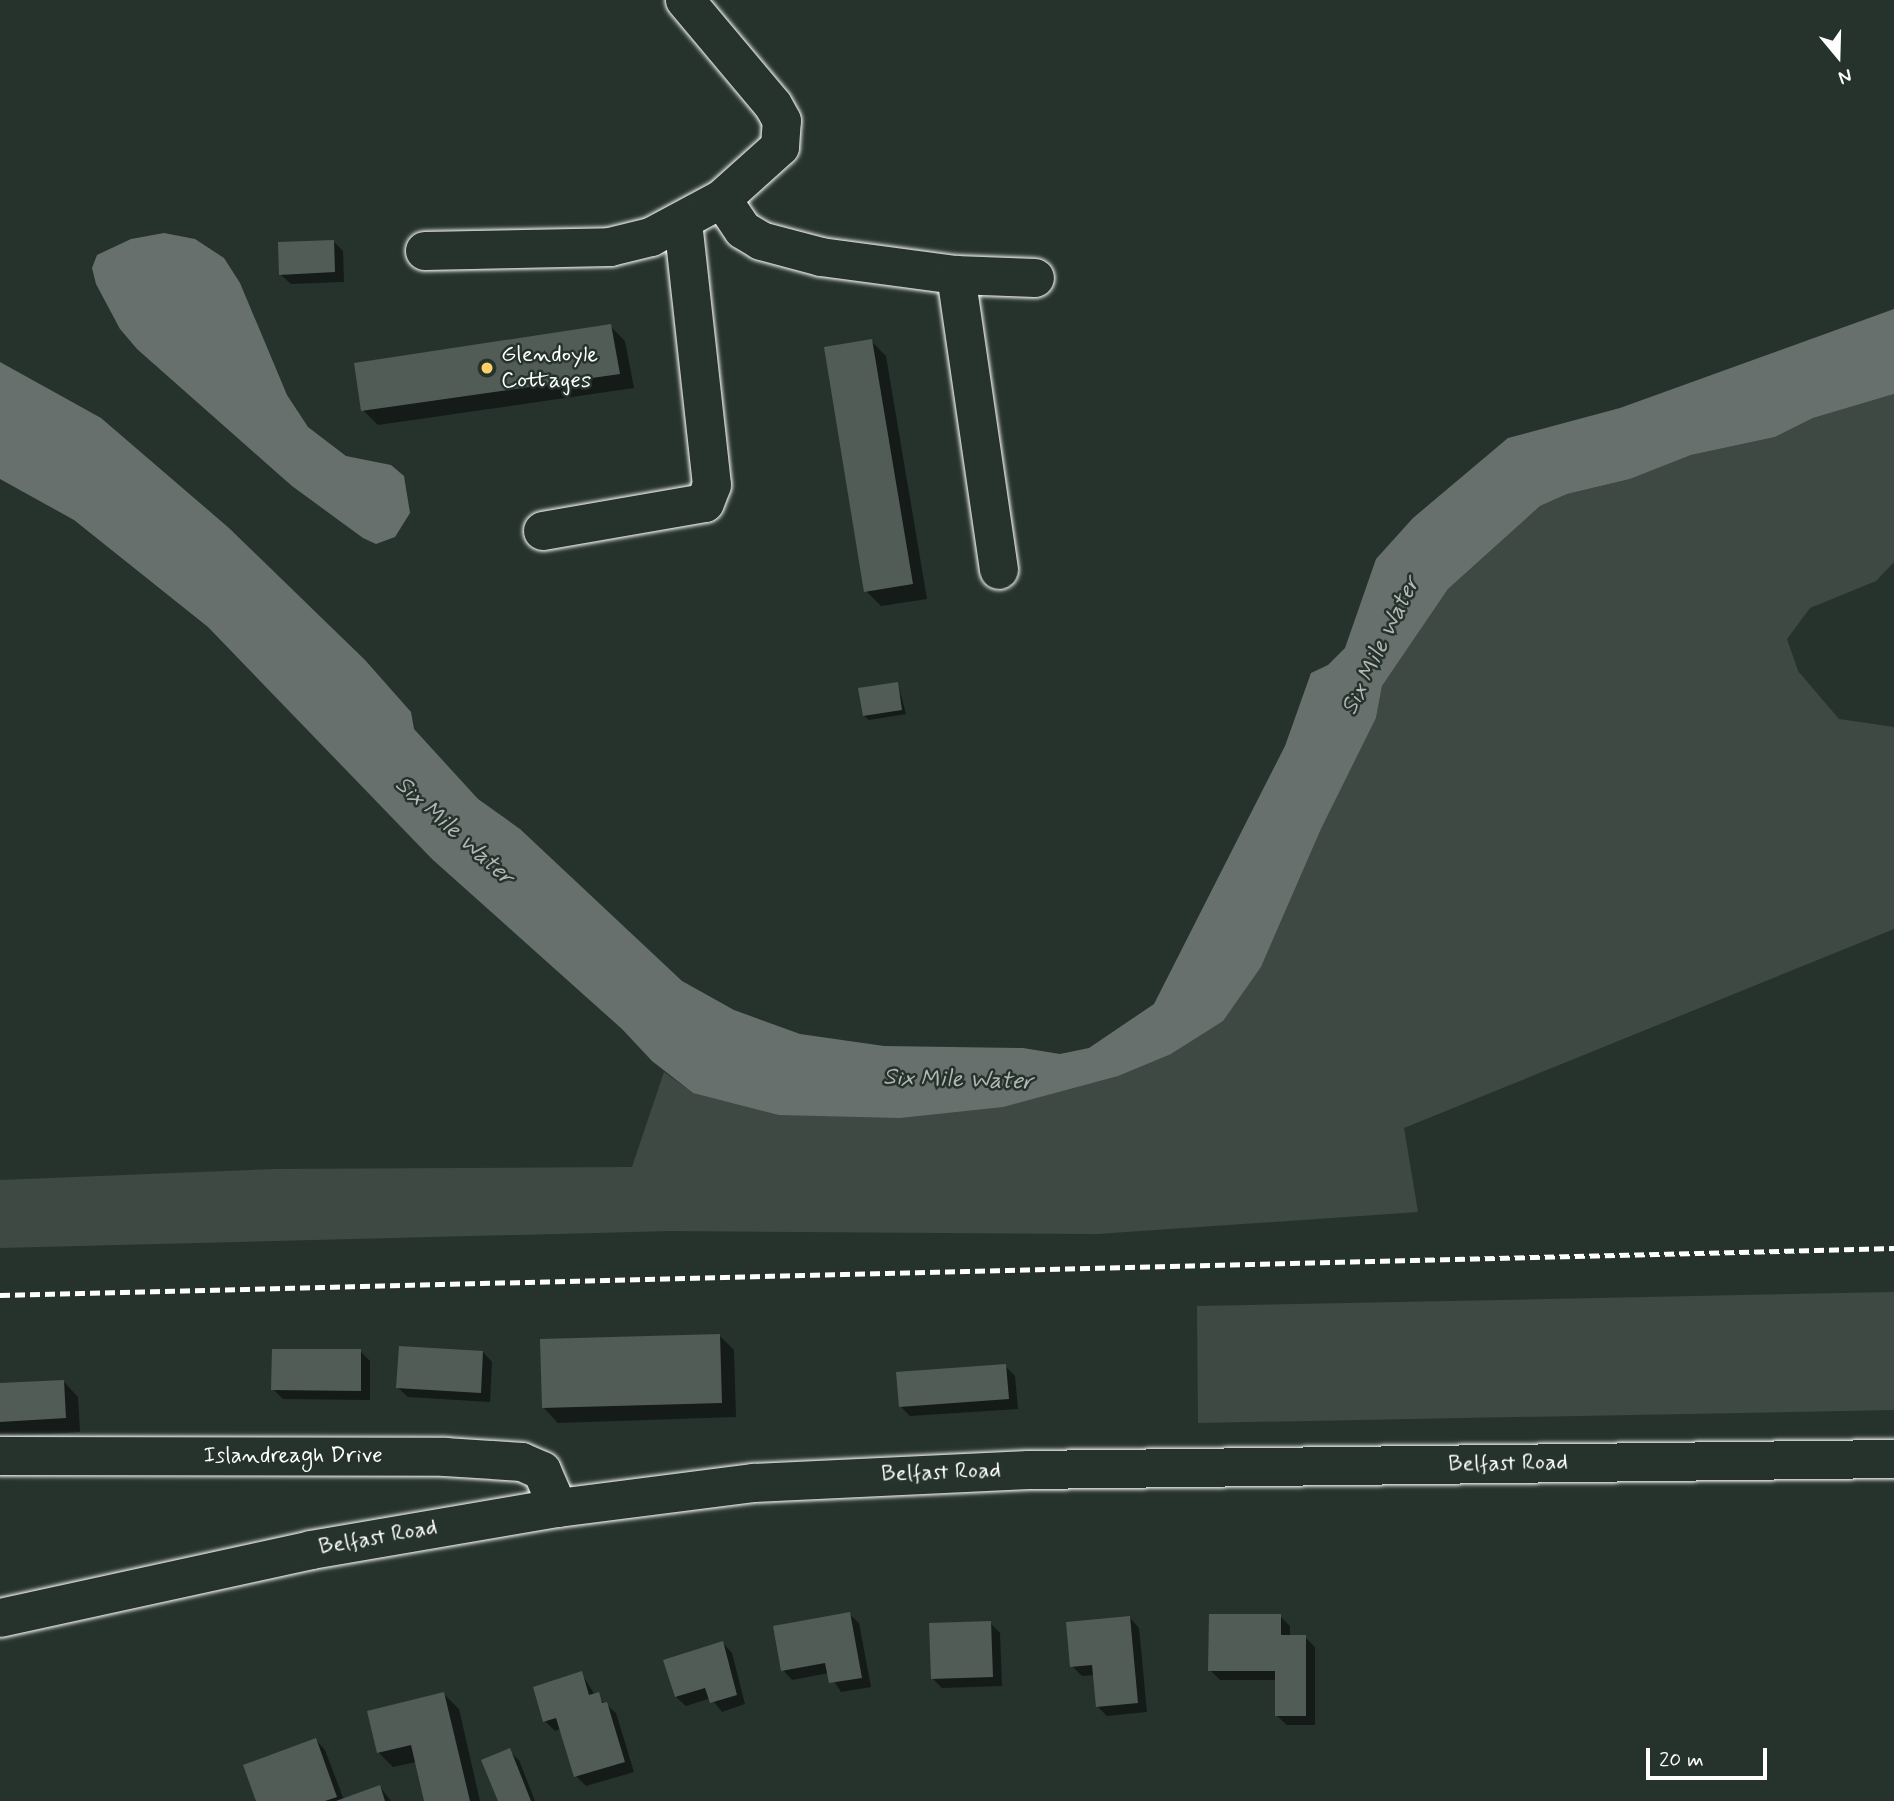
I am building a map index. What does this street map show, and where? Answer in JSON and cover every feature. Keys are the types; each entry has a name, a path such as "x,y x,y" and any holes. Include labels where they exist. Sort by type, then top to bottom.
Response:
{"main road":[{"path":"425,251 610,247 651,237 722,200 780,147 782,121 685,0"},
{"path":"722,200 743,230 761,241 821,257 956,275 1035,278"},
{"path":"543,531 705,503 712,485 683,222"},
{"path":"956,275 999,569"},
{"name":"Islandreagh Drive","path":"0,1456 445,1457 523,1462 542,1471 558,1508"},
{"name":"Belfast Road","path":"0,1618 311,1550 558,1508 754,1483 1029,1470 1894,1459"}],"shaded area":[{"path":"1894,394 1894,562 1876,581 1810,608 1787,639 1798,671 1839,719 1894,727 1894,929 1404,1128 1418,1212 1097,1234 671,1231 0,1248 0,1180 274,1169 632,1167 664,1072 693,1093 1171,1054 1223,1020 1261,967 1321,829 1376,718 1382,686 1448,589 1540,506 1567,494 1630,479 1691,455 1775,437 1813,418"},
{"path":"1894,1292 1894,1410 1198,1423 1197,1306"}],"water":[{"path":"164,233 195,239 224,258 240,283 287,395 308,427 346,456 391,465 404,476 410,513 395,537 376,544 363,538 292,486 137,349 120,329 96,284 92,268 97,255 131,239"},
{"name":"Six Mile Water","path":"1894,309 1894,394 1813,418 1775,437 1691,455 1630,479 1567,494 1540,506 1448,589 1382,686 1376,718 1321,829 1261,967 1223,1021 1171,1054 1118,1076 1003,1107 900,1118 779,1115 693,1093 652,1061 622,1029 432,859 208,627 74,520 0,479 0,362 101,418 229,528 365,660 411,712 414,729 478,799 520,829 682,981 734,1010 800,1034 884,1046 1023,1048 1060,1054 1089,1048 1154,1004 1285,746 1311,673 1328,665 1345,648 1376,559 1413,518 1508,438 1620,408"}],"building":[{"path":"334,240 335,272 279,275 278,242"},
{"name":"Glendoyle Cottages","path":"611,324 620,374 361,411 354,363"},
{"path":"872,339 913,584 864,592 824,347"},
{"path":"898,682 902,710 863,716 858,688"},
{"path":"720,1334 722,1403 542,1408 540,1339"},
{"path":"399,1346 483,1351 481,1393 396,1388"},
{"path":"272,1349 361,1349 361,1391 271,1390"},
{"path":"1006,1364 1009,1399 899,1407 896,1372"},
{"path":"64,1380 66,1418 0,1422 0,1383"},
{"path":"850,1612 862,1678 829,1683 825,1663 781,1671 773,1626"},
{"path":"1209,1614 1281,1614 1281,1635 1306,1635 1306,1716 1275,1716 1275,1671 1208,1671"},
{"path":"1130,1616 1138,1703 1096,1707 1092,1665 1070,1667 1066,1622"},
{"path":"991,1621 993,1677 931,1679 929,1623"},
{"path":"723,1641 737,1695 710,1703 705,1688 675,1697 663,1660"},
{"path":"582,1671 589,1695 599,1692 602,1703 607,1702 625,1762 574,1777 556,1718 543,1722 533,1687"},
{"path":"444,1692 470,1801 424,1801 411,1745 377,1753 367,1711"},
{"path":"316,1738 337,1797 325,1801 256,1801 243,1765"},
{"path":"510,1748 531,1801 498,1801 481,1760"},
{"path":"380,1785 385,1801 336,1801"}],"railway":[{"path":"0,1295 1894,1248"}],"place":[{"name":"Glendoyle Cottages","path":"487,368"}]}
